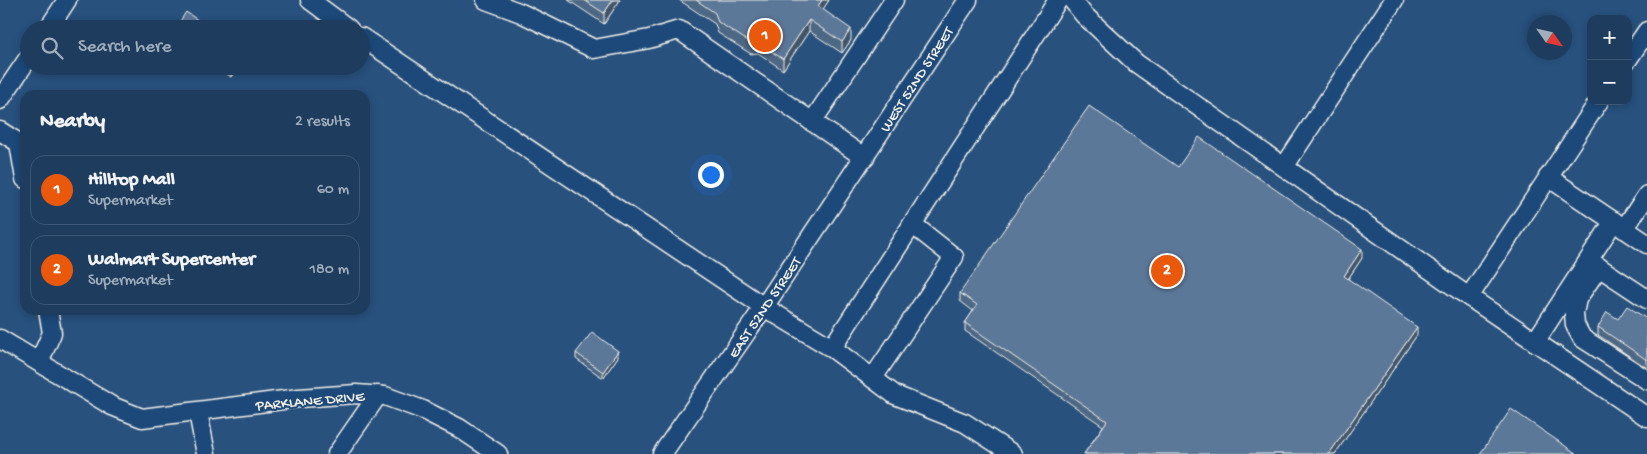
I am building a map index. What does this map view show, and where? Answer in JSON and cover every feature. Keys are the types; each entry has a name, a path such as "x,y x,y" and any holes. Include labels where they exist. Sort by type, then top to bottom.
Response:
{"street":[{"path":"54,20 67,0"},
{"path":"310,0 337,20"},
{"path":"486,0 521,13 594,49 648,39 679,30 865,158"},
{"path":"812,122 894,0"},
{"name":"WEST 52ND STREET","path":"865,158 968,0"},
{"path":"832,348 1058,0"},
{"path":"1072,0 1084,15 1136,62 1469,297 1647,417"},
{"path":"1284,167 1394,0"},
{"path":"1632,53 1647,31"},
{"path":"370,43 764,307 832,348 895,394 965,423 1013,454"},
{"path":"0,100 20,70"},
{"path":"1469,297 1596,105"},
{"path":"0,131 19,143 20,149"},
{"name":"EAST 52ND STREET","path":"662,454 865,158"},
{"path":"1548,177 1647,244"},
{"path":"1535,342 1594,263 1619,225 1647,195"},
{"path":"873,378 954,257 912,224"},
{"path":"1594,263 1647,299"},
{"path":"1594,263 1577,299 1574,313 1575,325 1582,338 1647,380"},
{"path":"39,362 52,333 49,315"},
{"name":"PARKLANE DRIVE","path":"0,339 112,406 142,418 300,398 356,394 378,395 423,410 459,428 498,454"},
{"path":"337,454 378,395"},
{"path":"198,412 206,454"}],"building":[{"path":"584,0 613,0 604,13"},
{"path":"696,0 822,0 818,6 851,29 842,42 809,20 783,59 758,43 751,43 718,22 715,13"},
{"path":"186,12 198,20 181,20"},
{"path":"1089,106 1178,167 1199,137 1362,249 1344,276 1417,327 1329,454 1084,454 1107,421 965,323 977,305 960,293"},
{"path":"1627,306 1647,319 1647,360 1598,327 1607,312 1618,319"},
{"path":"592,332 618,351 603,372 576,353"},
{"path":"1511,409 1577,454 1480,454"}],"place":[{"name":"Hilltop Mall","path":"765,36"},
{"name":"Walmart Supercenter","path":"1167,271"}]}
